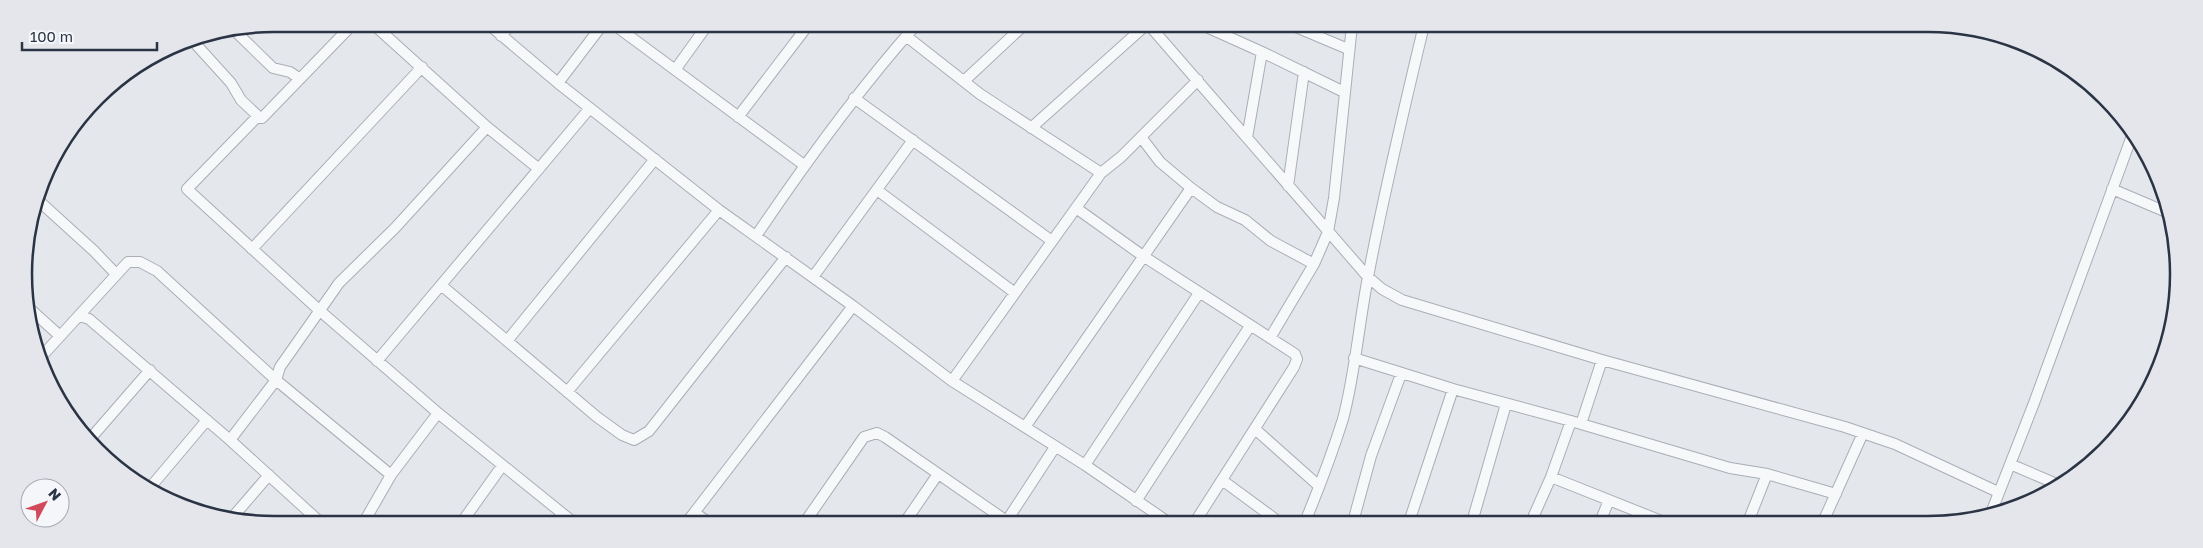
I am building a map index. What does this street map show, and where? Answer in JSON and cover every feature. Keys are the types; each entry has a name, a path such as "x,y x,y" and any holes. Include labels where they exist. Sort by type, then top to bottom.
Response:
{"street":[{"path":"197,45 232,83 241,100 257,117 262,118 345,32"},
{"path":"382,32 487,127 539,169"},
{"path":"497,32 558,83 719,210 786,257 952,380 1085,465 1159,516"},
{"path":"502,36 505,32"},
{"path":"558,83 597,32"},
{"path":"624,32 804,165"},
{"path":"675,70 702,32"},
{"path":"738,116 803,32"},
{"path":"756,236 804,165 854,98 910,32"},
{"path":"964,81 1016,32"},
{"path":"1031,128 1139,32"},
{"path":"1153,32 1198,80 1368,277 1382,289 1402,300 1602,360 1863,433 1895,444 1998,492"},
{"path":"1218,32 1344,92"},
{"path":"1308,32 1348,49"},
{"path":"1270,338 1314,264 1328,232 1332,214 1351,32"},
{"path":"1307,516 1342,419 1395,143 1422,32"},
{"path":"239,35 273,68 290,72 300,79"},
{"path":"906,36 980,94 1101,173"},
{"path":"1247,138 1262,52"},
{"path":"252,249 422,67"},
{"path":"1288,186 1304,72"},
{"path":"952,380 1101,173 1121,157 1198,80"},
{"path":"854,98 1052,241"},
{"path":"377,361 590,108"},
{"path":"257,117 187,189 319,310 558,516"},
{"path":"230,440 276,380 280,367 339,283 395,228 487,127"},
{"path":"1140,136 1160,162 1191,188 1217,207 1245,220 1271,240 1314,264"},
{"path":"813,277 913,140"},
{"path":"1993,507 2130,140"},
{"path":"507,341 655,159"},
{"path":"1025,427 1191,188"},
{"path":"2112,189 2162,210"},
{"path":"877,190 1015,293"},
{"path":"43,205 116,274"},
{"path":"1076,208 1143,256 1295,354 1297,359 1294,367 1255,429 1198,516"},
{"path":"566,392 719,210"},
{"path":"441,285 596,417 629,439 634,440 644,435 682,390 786,257"},
{"path":"45,352 116,274 128,262 134,261 157,271 276,380 392,475"},
{"path":"1085,465 1199,293"},
{"path":"698,516 694,514 853,306"},
{"path":"36,314 60,336"},
{"path":"80,316 89,319 150,370 269,474 314,516"},
{"path":"1136,501 1250,326"},
{"path":"1354,358 1401,374 1730,468 1767,474 1836,494"},
{"path":"1534,516 1602,360"},
{"path":"94,435 150,370"},
{"path":"1355,516 1371,456 1401,374"},
{"path":"1411,516 1453,389"},
{"path":"1474,516 1506,404"},
{"path":"368,516 392,475 438,414"},
{"path":"154,483 207,420"},
{"path":"1255,429 1319,486"},
{"path":"809,516 864,437 876,433 885,437 998,516"},
{"path":"1826,516 1863,433"},
{"path":"1011,516 1055,447"},
{"path":"2010,464 2052,482"},
{"path":"466,516 502,466"},
{"path":"237,512 269,474"},
{"path":"909,516 938,474"},
{"path":"1750,516 1767,474"},
{"path":"1551,477 1649,516"},
{"path":"1222,480 1271,516"},
{"path":"1602,516 1609,500"}]}
